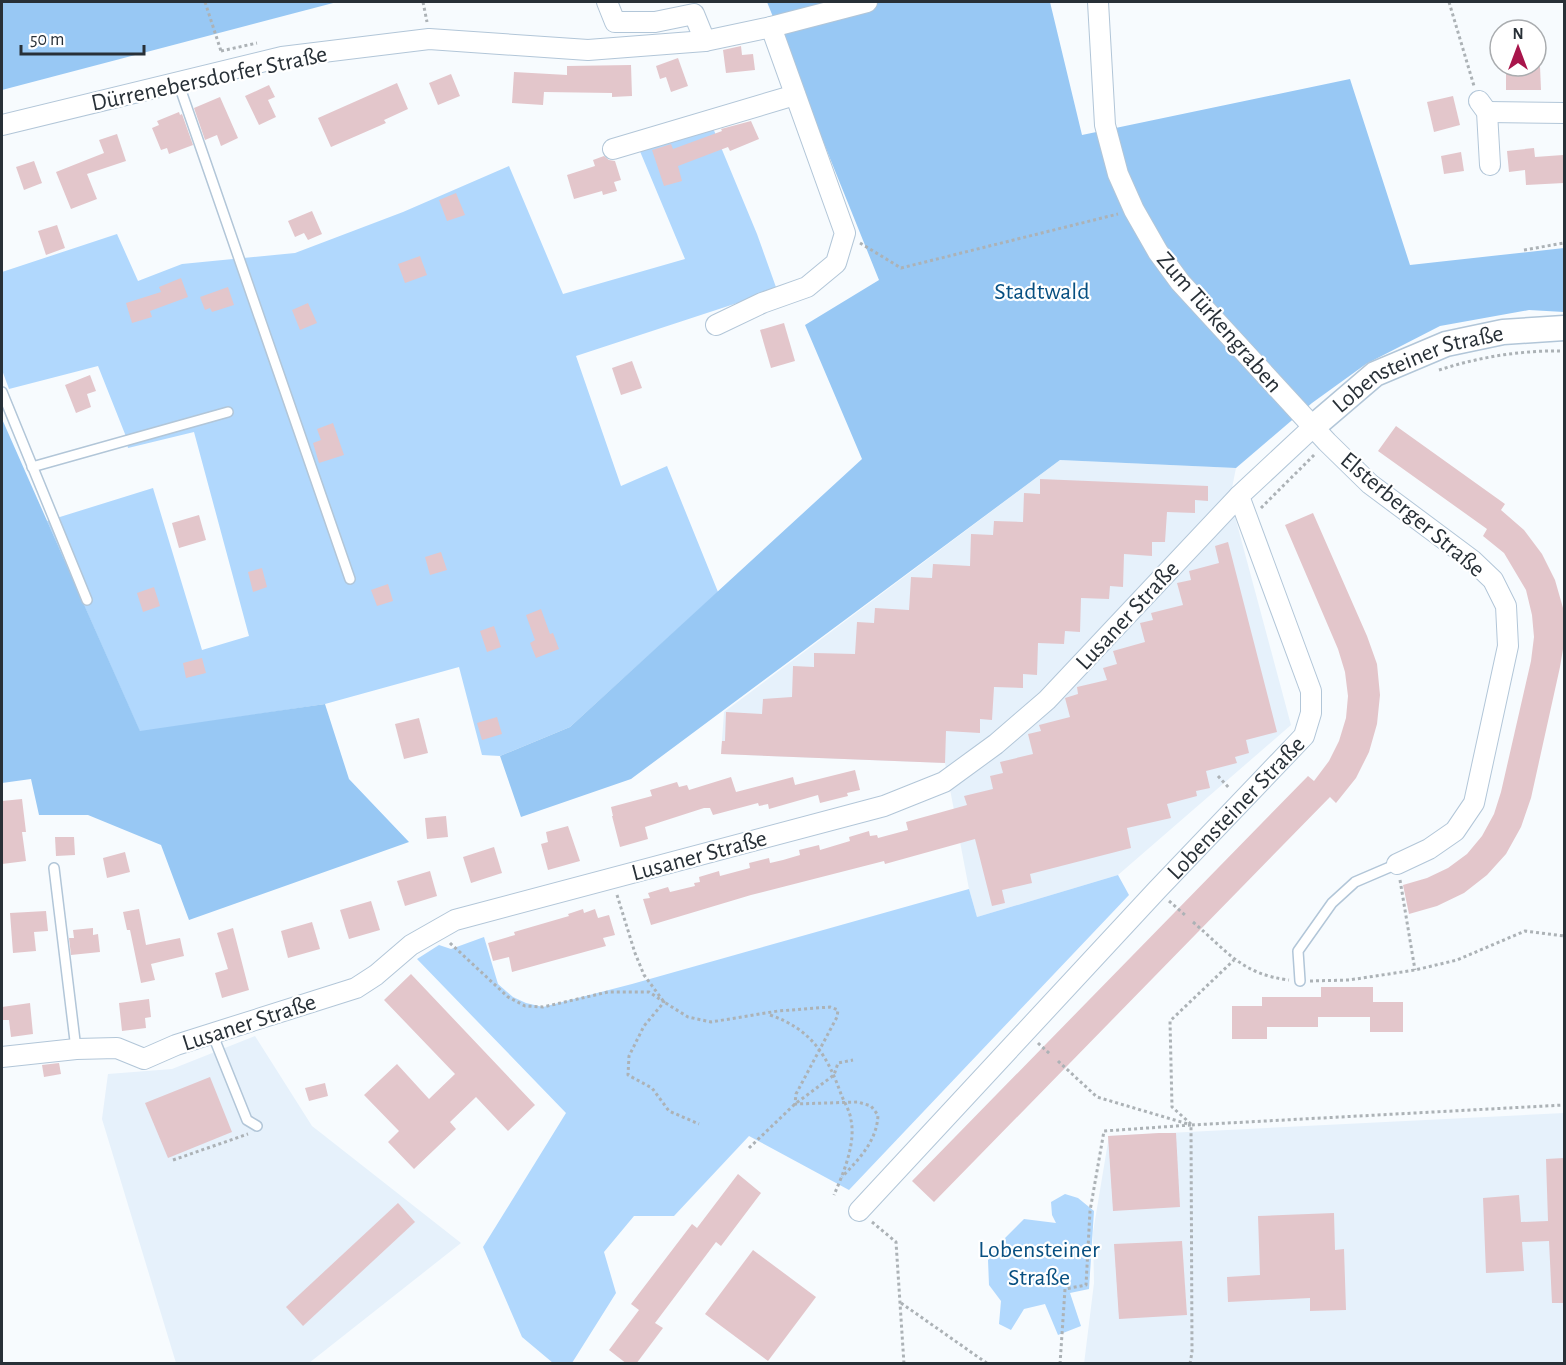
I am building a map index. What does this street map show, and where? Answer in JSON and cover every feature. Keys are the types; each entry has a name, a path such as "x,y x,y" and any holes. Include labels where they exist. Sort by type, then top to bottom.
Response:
{"street":[{"path":"607,2 615,22 655,22 694,14 705,41"},
{"name":"Dürrenebersdorfer Straße","path":"2,125 282,57 429,39 588,50 705,41 771,27 867,2"},
{"name":"Zum Türkengraben","path":"1098,2 1105,125 1118,174 1134,210 1158,252 1180,282 1320,434"},
{"path":"716,325 762,303 807,287 836,263 845,233 771,27"},
{"path":"613,149 795,95"},
{"path":"1490,165 1480,101 1564,113"},
{"name":"Lobensteiner Straße","path":"859,1211 1157,890 1304,736 1311,713 1311,691 1239,496 1320,434 1376,374 1446,344 1503,332 1564,328"},
{"name":"Elsterberger Straße","path":"1320,434 1370,484 1472,560 1493,580 1506,606 1508,646 1474,803 1455,831 1430,849 1397,864"},
{"name":"Lusaner Straße","path":"2,1057 76,1049 117,1048 144,1059 176,1044 356,988 376,975 411,945 436,929 456,920 884,806 944,782 996,744 1047,700 1239,496"}],"lane":[{"path":"178,82 350,579"},
{"path":"2,392 87,600"},
{"path":"32,467 228,412"},
{"name":"Elsterberger Straße","path":"1300,981 1298,951 1332,903 1355,882 1397,864"},
{"path":"54,868 76,1049"},
{"path":"212,1033 247,1120 257,1126"}],"path":[{"path":"205,2 221,51"},
{"path":"423,2 427,22"},
{"path":"1449,2 1480,101"},
{"path":"845,233 901,268 1134,210"},
{"path":"1524,250 1564,243"},
{"path":"1430,373 1463,363 1510,354 1564,351"},
{"path":"1249,520 1320,434"},
{"path":"1218,776 1230,789"},
{"path":"1397,864 1415,970"},
{"path":"613,879 635,954 644,975 664,1002"},
{"path":"1193,922 1234,960 1249,970 1275,978 1300,981 1349,980 1415,970 1457,960 1525,931 1564,936"},
{"path":"436,929 508,997 525,1006 543,1007 608,992 649,992 688,1017 711,1022 778,1011 820,1008 838,1010 837,1017 796,1094 795,1104"},
{"path":"1190,1364 1192,1352 1191,1125 1172,1107 1170,1021 1234,960"},
{"path":"664,1002 644,1026 629,1056 628,1075 652,1088 669,1111 699,1124"},
{"path":"769,1014 785,1020 808,1036 820,1049 834,1075 851,1119 851,1136 842,1177 834,1195"},
{"path":"749,1148 795,1104 834,1075 838,1063 853,1060"},
{"path":"1058,1061 1097,1097 1191,1125"},
{"path":"795,1104 858,1102 871,1107 878,1115 878,1129 862,1156 842,1177"},
{"path":"1060,1364 1065,1289 1086,1285 1090,1211 1104,1131 1564,1105"},
{"path":"173,1160 246,1135"},
{"path":"859,1211 896,1242 904,1364"},
{"path":"900,1302 988,1364"}],"shaded area":[{"path":"1060,460 1236,468 1230,498 1291,725 1118,875 977,917 969,889 945,763 721,754 724,712"},
{"path":"255,1036 312,1126 461,1243 309,1363 176,1363 102,1119 108,1074 172,1069"},
{"path":"1564,1113 1564,1363 1084,1364 1094,1283 1093,1232 1109,1136"}],"green space":[{"path":"2,2 337,2 2,90"},
{"name":"Stadtwald","path":"767,2 1050,2 1082,135 1350,79 1410,265 1564,248 1564,312 1529,310 1440,326 1366,364 1312,403 1236,468 1060,460 631,779 521,817 500,756 570,727 862,459 805,325 879,280"},
{"path":"713,128 757,234 777,290 576,356 621,486 667,466 718,592 570,727 500,756 482,755 459,667 325,704 140,732 47,521 153,488 202,650 249,636 194,432 128,448 125,434 98,366 9,389 2,370 2,272 117,234 138,281 182,264 295,253 403,212 509,166 563,294 685,259 639,149"},
{"path":"2,419 140,731 325,704 349,779 409,842 189,920 161,845 88,815 39,815 31,779 2,783"},
{"path":"1118,875 1129,895 849,1190 749,1136 674,1216 634,1216 604,1252 616,1293 572,1363 553,1363 522,1337 483,1247 566,1113 417,959 439,945 451,949 484,937 498,984 513,997 543,1007 969,889 977,917"},
{"name":"Lobensteiner Straße","path":"1065,1194 1078,1198 1094,1211 1089,1289 1070,1293 1081,1326 1058,1335 1045,1304 1024,1309 1011,1330 999,1324 1001,1301 989,1285 988,1260 1003,1240 1024,1219 1056,1223 1052,1215 1051,1202"}],"building":[{"path":"741,46 742,55 753,54 755,70 726,73 723,50"},
{"path":"678,58 688,86 671,92 666,77 660,79 656,66"},
{"path":"631,65 632,96 612,97 612,93 544,92 543,105 512,103 514,72 567,75 567,66"},
{"path":"451,74 460,96 438,105 429,83"},
{"path":"1506,78 1540,78 1541,90 1506,90"},
{"path":"397,83 408,109 384,120 386,123 331,147 318,118"},
{"path":"269,85 275,97 268,100 276,117 259,125 245,96"},
{"path":"1453,96 1460,125 1434,132 1427,102"},
{"path":"220,97 238,138 221,146 217,135 205,140 194,108"},
{"path":"179,112 180,115 182,114 193,145 169,154 167,148 161,150 152,128 159,125 157,121"},
{"path":"751,121 759,139 730,151 728,147 678,166 682,181 664,186 652,150 671,144 673,149 722,131 721,129"},
{"path":"117,134 126,161 87,174 97,199 71,209 56,172 104,153 99,140"},
{"path":"1534,148 1535,157 1563,155 1564,183 1526,185 1525,170 1509,172 1507,151"},
{"path":"1461,152 1464,171 1444,174 1441,156"},
{"path":"604,156 615,161 621,180 614,182 617,191 603,195 602,191 574,199 567,175 595,166 593,160"},
{"path":"34,161 42,183 24,190 16,167"},
{"path":"456,193 465,215 447,221 439,200"},
{"path":"312,211 322,234 308,240 304,233 295,237 288,221"},
{"path":"57,225 65,248 46,255 38,231"},
{"path":"420,256 427,275 405,283 398,264"},
{"path":"181,278 188,297 150,311 152,317 132,323 126,303 161,292 159,287"},
{"path":"228,287 234,305 212,312 210,308 205,310 200,297"},
{"path":"308,303 317,323 300,330 292,310"},
{"path":"784,323 795,361 771,368 760,330"},
{"path":"632,361 642,388 621,395 612,368"},
{"path":"90,375 96,391 87,394 91,407 76,413 65,385"},
{"path":"333,423 344,455 319,463 313,443 321,440 317,429"},
{"path":"1396,426 1505,504 1501,510 1524,530 1542,554 1555,580 1563,608 1564,627 1560,667 1531,798 1521,827 1506,854 1487,875 1464,893 1437,906 1409,914 1403,885 1427,878 1448,868 1467,854 1482,836 1494,814 1531,661 1534,637 1526,590 1504,553 1483,536 1487,529 1378,451"},
{"path":"1040,479 1208,486 1208,501 1195,500 1195,513 1167,512 1165,542 1152,542 1152,556 1124,554 1123,587 1110,586 1109,599 1081,598 1080,632 1065,631 1064,644 1038,643 1037,675 1023,674 1023,688 994,687 992,720 980,719 980,733 946,731 945,763 721,754 722,741 725,741 726,712 762,714 763,699 792,697 793,666 814,667 814,653 855,654 857,622 874,623 875,608 909,610 911,577 932,578 933,564 970,566 971,534 993,535 994,521 1023,522 1024,493 1040,494"},
{"path":"1313,513 1377,664 1380,695 1377,724 1369,752 1356,778 1336,803 1330,797 934,1202 912,1181 1308,776 1314,781 1329,761 1339,741 1346,718 1348,696 1345,672 1338,649 1285,525"},
{"path":"199,515 206,540 179,548 172,523"},
{"path":"1228,542 1277,732 1246,740 1249,753 1235,757 1237,763 1206,771 1210,788 1196,791 1197,796 1167,804 1171,818 1127,828 1131,848 1030,874 1032,883 1002,890 1005,903 992,906 975,839 885,864 884,861 751,895 651,925 643,899 650,898 648,893 668,887 670,892 695,886 694,883 700,882 699,877 719,871 720,876 750,868 749,863 769,858 770,863 783,860 800,855 799,850 819,845 820,850 850,841 849,837 869,831 870,836 877,835 878,838 908,830 906,822 967,805 964,796 993,789 990,776 1003,773 1000,762 1033,754 1028,734 1041,731 1039,725 1070,717 1065,698 1078,694 1077,687 1107,680 1103,668 1117,664 1113,651 1145,642 1140,623 1153,620 1151,613 1183,605 1177,583 1191,580 1189,571 1219,563 1215,546"},
{"path":"441,552 447,570 430,575 425,557"},
{"path":"262,568 267,587 253,592 248,572"},
{"path":"388,584 393,601 377,606 371,590"},
{"path":"154,587 160,606 143,612 137,593"},
{"path":"541,609 550,634 553,633 559,649 536,658 530,643 535,640 526,615"},
{"path":"494,626 501,647 487,652 480,631"},
{"path":"202,658 206,673 186,678 183,663"},
{"path":"497,717 502,734 482,740 477,723"},
{"path":"419,718 428,753 404,759 395,724"},
{"path":"855,770 860,790 847,793 848,796 820,803 818,795 769,809 768,804 759,806 758,803 713,815 710,808 704,808 645,827 648,839 620,847 612,816 611,807 652,796 650,790 677,782 679,787 687,785 689,790 731,777 736,792 793,777 795,785"},
{"path":"22,799 26,832 22,832 26,861 2,864 2,801"},
{"path":"446,816 448,837 427,839 425,818"},
{"path":"568,826 580,861 548,870 541,844 548,842 546,832"},
{"path":"55,837 74,837 75,855 56,856"},
{"path":"494,847 502,873 471,883 463,857"},
{"path":"125,852 130,872 107,878 103,858"},
{"path":"430,871 437,896 405,906 397,881"},
{"path":"371,901 380,930 349,939 340,910"},
{"path":"139,909 146,945 180,938 184,956 151,964 155,980 141,983 130,930 127,930 123,912"},
{"path":"583,909 584,913 595,909 598,918 609,915 615,935 603,938 606,946 512,972 509,957 493,961 488,943 515,935 514,932 569,916 568,914"},
{"path":"46,911 48,931 34,932 36,951 13,953 10,913"},
{"path":"312,922 320,949 288,958 281,931"},
{"path":"93,928 93,935 98,934 100,952 71,955 69,938 74,938 73,930"},
{"path":"233,928 249,990 222,998 215,973 228,969 217,933"},
{"path":"411,974 535,1105 508,1131 476,1097 450,1122 456,1129 414,1169 388,1142 399,1131 364,1095 397,1064 429,1099 455,1074 384,1000"},
{"path":"1321,987 1373,987 1373,1002 1403,1002 1403,1032 1370,1032 1370,1017 1318,1017 1318,1027 1267,1027 1267,1039 1232,1039 1232,1006 1262,1006 1262,997 1321,997"},
{"path":"149,999 151,1017 145,1018 146,1028 122,1031 119,1003"},
{"path":"30,1003 33,1034 11,1037 9,1020 2,1020 2,1007"},
{"path":"59,1063 61,1074 44,1077 42,1065"},
{"path":"210,1077 232,1132 168,1158 145,1103"},
{"path":"325,1083 328,1096 309,1101 305,1088"},
{"path":"1176,1133 1180,1207 1113,1211 1108,1136"},
{"path":"1564,1158 1564,1303 1552,1303 1549,1241 1522,1242 1524,1271 1486,1273 1483,1198 1519,1195 1521,1222 1548,1221 1546,1159"},
{"path":"738,1174 761,1193 721,1246 716,1242 655,1323 663,1328 636,1364 627,1364 609,1350 639,1310 631,1304 692,1224 697,1228"},
{"path":"398,1203 415,1222 303,1326 286,1307"},
{"path":"1334,1213 1335,1250 1344,1249 1346,1310 1310,1311 1310,1298 1228,1302 1227,1277 1260,1275 1258,1216"},
{"path":"1182,1241 1187,1315 1119,1319 1114,1244"},
{"path":"753,1250 816,1297 768,1361 705,1314"}]}
